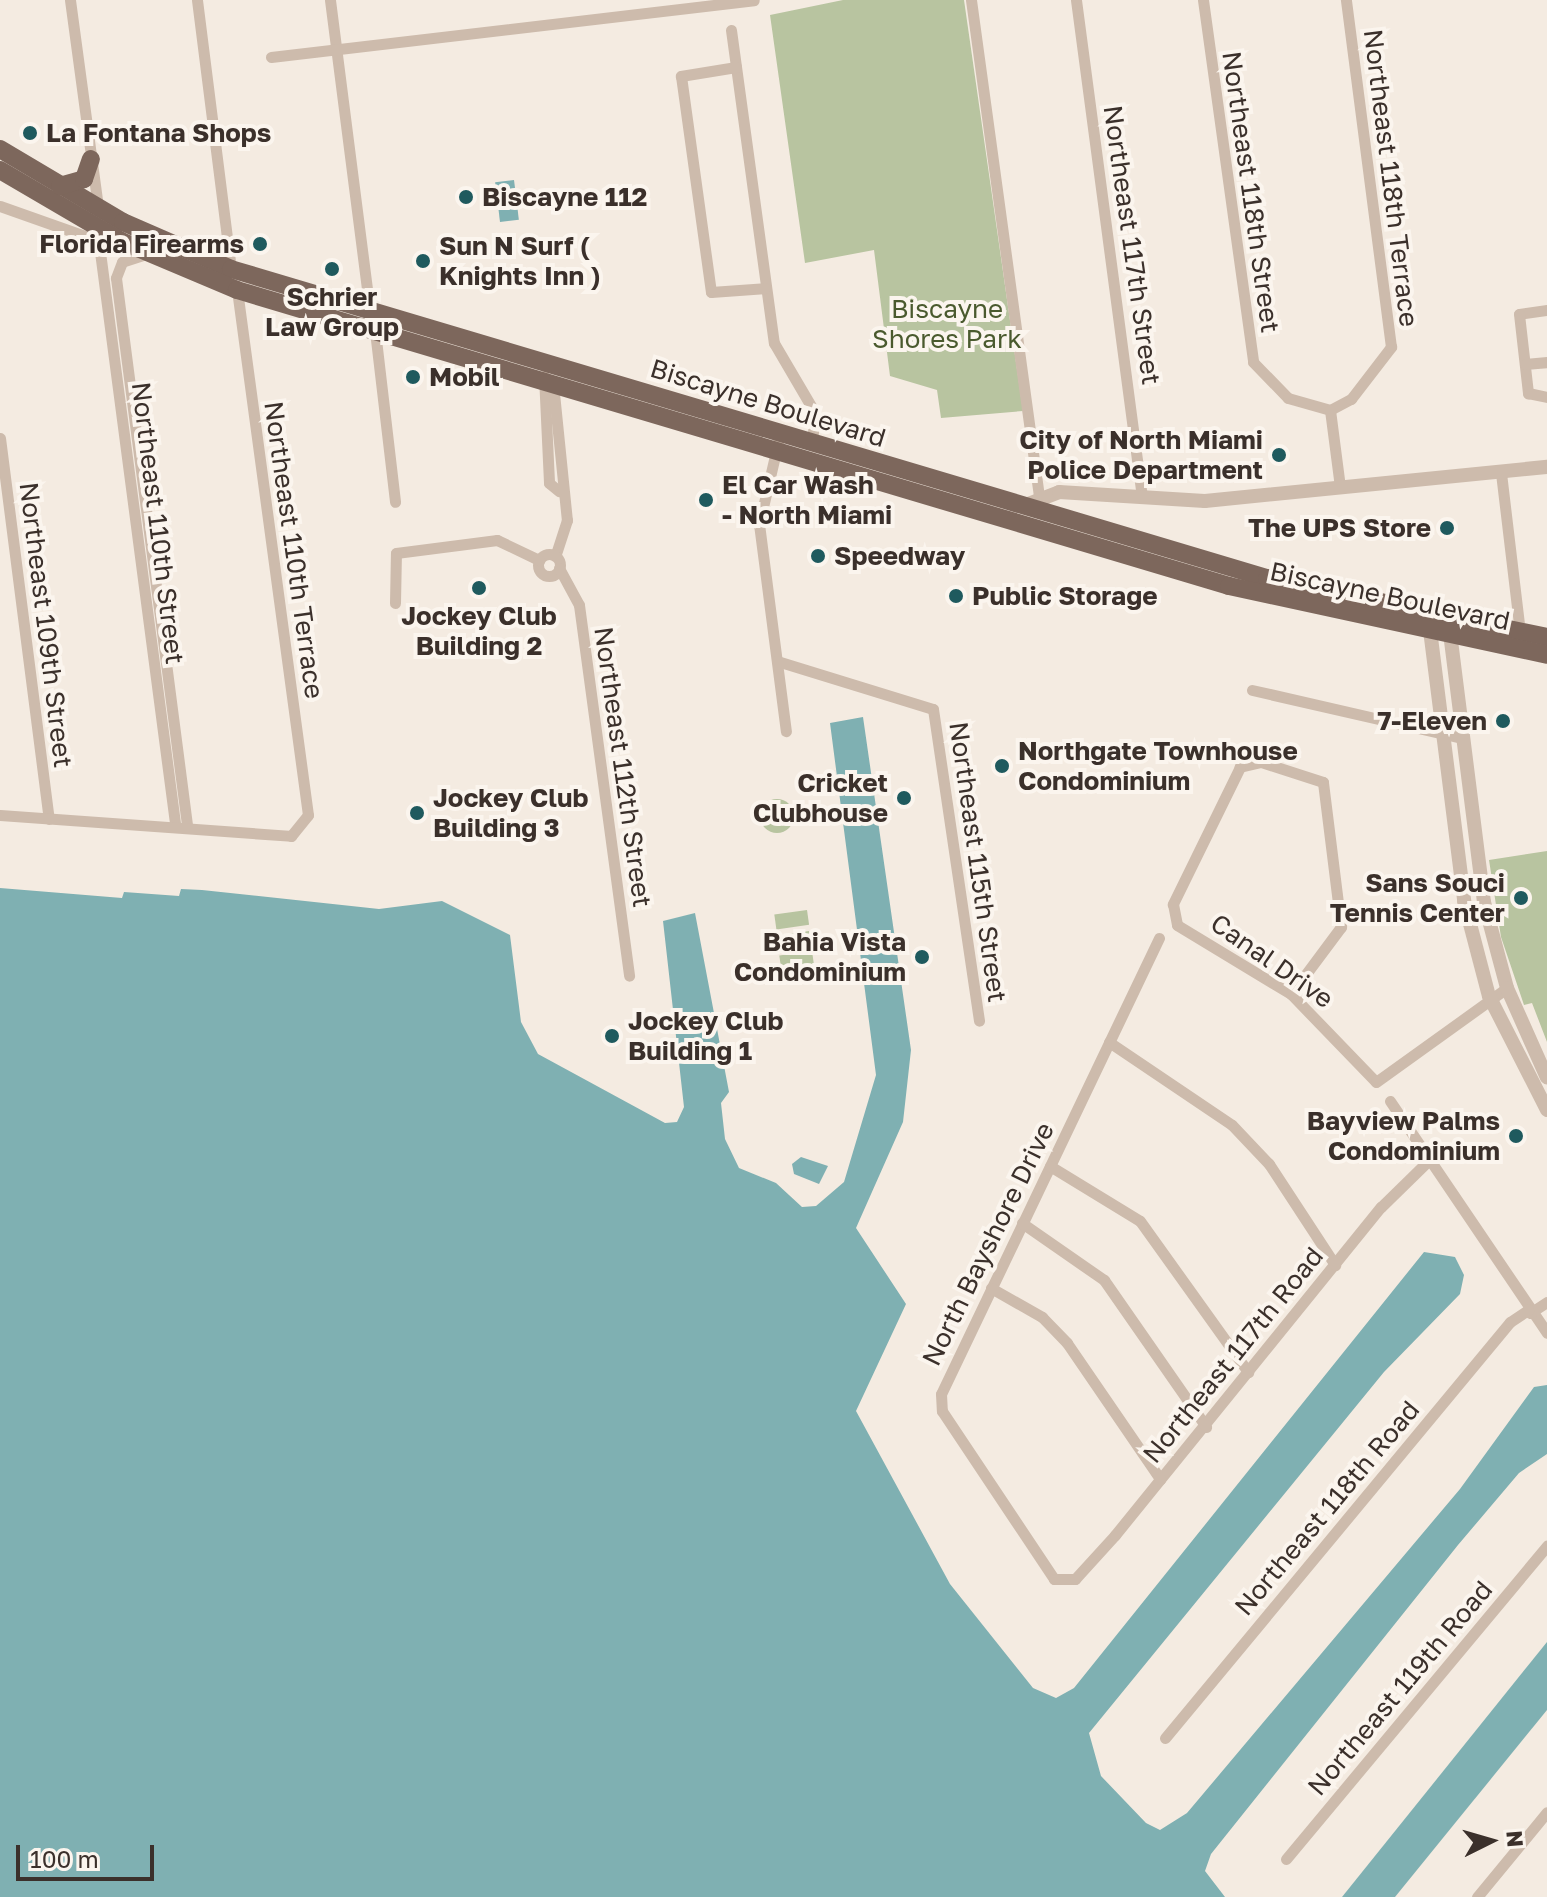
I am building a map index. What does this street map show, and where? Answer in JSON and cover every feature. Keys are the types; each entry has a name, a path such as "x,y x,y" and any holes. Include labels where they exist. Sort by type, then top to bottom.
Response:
{"main road":[{"name":"Biscayne Boulevard","path":"0,149 98,208 231,269 370,311 544,373"},
{"path":"60,186 84,179 91,159"},
{"name":"Biscayne Boulevard","path":"0,170 98,235 237,290 375,331 544,373 778,443 997,517 1229,586 1439,626 1547,637"},
{"name":"Biscayne Boulevard","path":"778,443 812,443 1267,578 1547,655"},
{"path":"997,517 1023,506"}],"street":[{"path":"70,0 98,208"},
{"path":"197,0 231,269"},
{"path":"330,0 370,311"},
{"path":"971,0 1039,495"},
{"name":"Northeast 117th Street","path":"1076,0 1142,497"},
{"name":"Northeast 118th Street","path":"1203,0 1246,335 1268,384 1330,410"},
{"name":"Northeast 118th Terrace","path":"1330,410 1348,403 1391,347 1346,0"},
{"path":"271,57 746,1"},
{"path":"731,30 774,343 815,413 812,443"},
{"path":"736,67 681,76 711,292 765,288"},
{"path":"0,206 98,235"},
{"name":"Northeast 110th Street","path":"98,235 181,824"},
{"name":"Northeast 110th Street","path":"146,254 122,262 116,278 181,824"},
{"name":"Northeast 110th Terrace","path":"181,824 291,836 308,815 237,290"},
{"path":"1547,310 1519,314 1528,393 1547,397"},
{"path":"375,331 395,502"},
{"path":"1525,364 1547,362"},
{"path":"539,560 555,556 567,520 559,491 561,457 554,393 544,373"},
{"path":"544,373 549,483 559,491"},
{"path":"1330,410 1340,487"},
{"name":"Northeast 109th Street","path":"0,438 49,819"},
{"path":"778,443 759,524 786,731"},
{"path":"547,458 561,457"},
{"path":"1023,506 1039,495 1205,501 1547,467"},
{"path":"1501,473 1520,632"},
{"path":"395,603 396,553 485,541 510,543 539,560 545,575 559,568"},
{"name":"Northeast 112th Street","path":"555,556 579,605 629,976"},
{"path":"1439,626 1442,735 1464,901 1489,996 1544,1100"},
{"path":"1439,626 1462,738 1484,902 1507,988 1547,1078"},
{"name":"Northeast 115th Street","path":"777,661 933,709 979,1021"},
{"path":"1252,690 1462,738"},
{"name":"Canal Drive","path":"1291,994 1341,927 1323,782 1261,762 1240,767 1172,916 1291,994 1376,1082 1489,996"},
{"path":"0,815 181,824"},
{"name":"North Bayshore Drive","path":"1075,1579 1054,1579 942,1411 941,1394 1159,938"},
{"path":"1489,996 1507,988"},
{"path":"1109,1042 1232,1125 1269,1164 1335,1265"},
{"path":"1390,1101 1427,1162 1529,1312 1547,1333"},
{"name":"Northeast 117th Road","path":"1075,1579 1206,1427 1335,1265 1427,1162"},
{"path":"1050,1166 1140,1221 1248,1372"},
{"path":"1022,1223 1104,1280 1206,1427"},
{"path":"991,1288 1042,1317 1067,1343 1160,1479"},
{"name":"Northeast 118th Road","path":"1165,1738 1510,1322 1547,1302"},
{"name":"Northeast 119th Road","path":"1286,1859 1547,1546"},
{"path":"1477,1897 1547,1812"}],"green space":[{"name":"Biscayne Shores Park","path":"843,0 964,0 1023,411 941,418 937,390 890,376 874,250 805,263 770,15"},
{"path":"777,799 789,804 794,816 789,828 777,833 765,828 760,816 765,804"},
{"name":"Sans Souci Tennis Center","path":"1547,851 1547,1042 1532,1003 1524,1005 1501,937 1489,860"},
{"path":"807,910 809,925 776,929 774,915"},
{"path":"809,931 811,946 779,950 777,935"},
{"path":"812,951 814,966 781,970 779,956"}],"water":[{"path":"514,180 519,220 500,222 495,182"},
{"path":"863,717 911,1050 903,1122 856,1228 906,1304 856,1411 950,1584 1033,1688 1056,1698 1074,1688 1424,1252 1455,1257 1464,1275 1460,1294 1384,1372 1089,1733 1101,1776 1146,1823 1160,1830 1187,1813 1460,1489 1534,1387 1547,1385 1547,1454 1519,1473 1458,1545 1211,1854 1205,1871 1225,1897 0,1897 0,888 122,898 124,892 179,896 181,889 202,890 379,909 442,901 510,935 521,1022 538,1054 665,1123 677,1122 684,1107 663,921 695,913 729,1092 721,1103 725,1139 739,1168 776,1183 802,1207 816,1206 844,1182 876,1075 830,723"},
{"path":"801,1157 828,1166 819,1184 794,1174 792,1164"},
{"path":"1547,1642 1547,1710 1395,1897 1342,1897"}],"place":[{"name":"La Fontana Shops","path":"30,133"},
{"name":"Biscayne 112","path":"466,197"},
{"name":"Florida Firearms","path":"260,244"},
{"name":"Sun N Surf ( Knights Inn )","path":"423,261"},
{"name":"Schrier Law Group","path":"332,269"},
{"name":"Mobil","path":"413,377"},
{"name":"City of North Miami Police Department","path":"1279,455"},
{"name":"El Car Wash - North Miami","path":"706,500"},
{"name":"The UPS Store","path":"1447,528"},
{"name":"Speedway","path":"818,556"},
{"name":"Jockey Club Building 2","path":"479,588"},
{"name":"Public Storage","path":"956,596"},
{"name":"7-Eleven","path":"1503,721"},
{"name":"Northgate Townhouse Condominium","path":"1002,766"},
{"name":"Cricket Clubhouse","path":"904,798"},
{"name":"Jockey Club Building 3","path":"417,813"},
{"name":"Sans Souci Tennis Center","path":"1521,898"},
{"name":"Bahia Vista Condominium","path":"922,957"},
{"name":"Jockey Club Building 1","path":"612,1036"},
{"name":"Bayview Palms Condominium","path":"1516,1136"}]}
